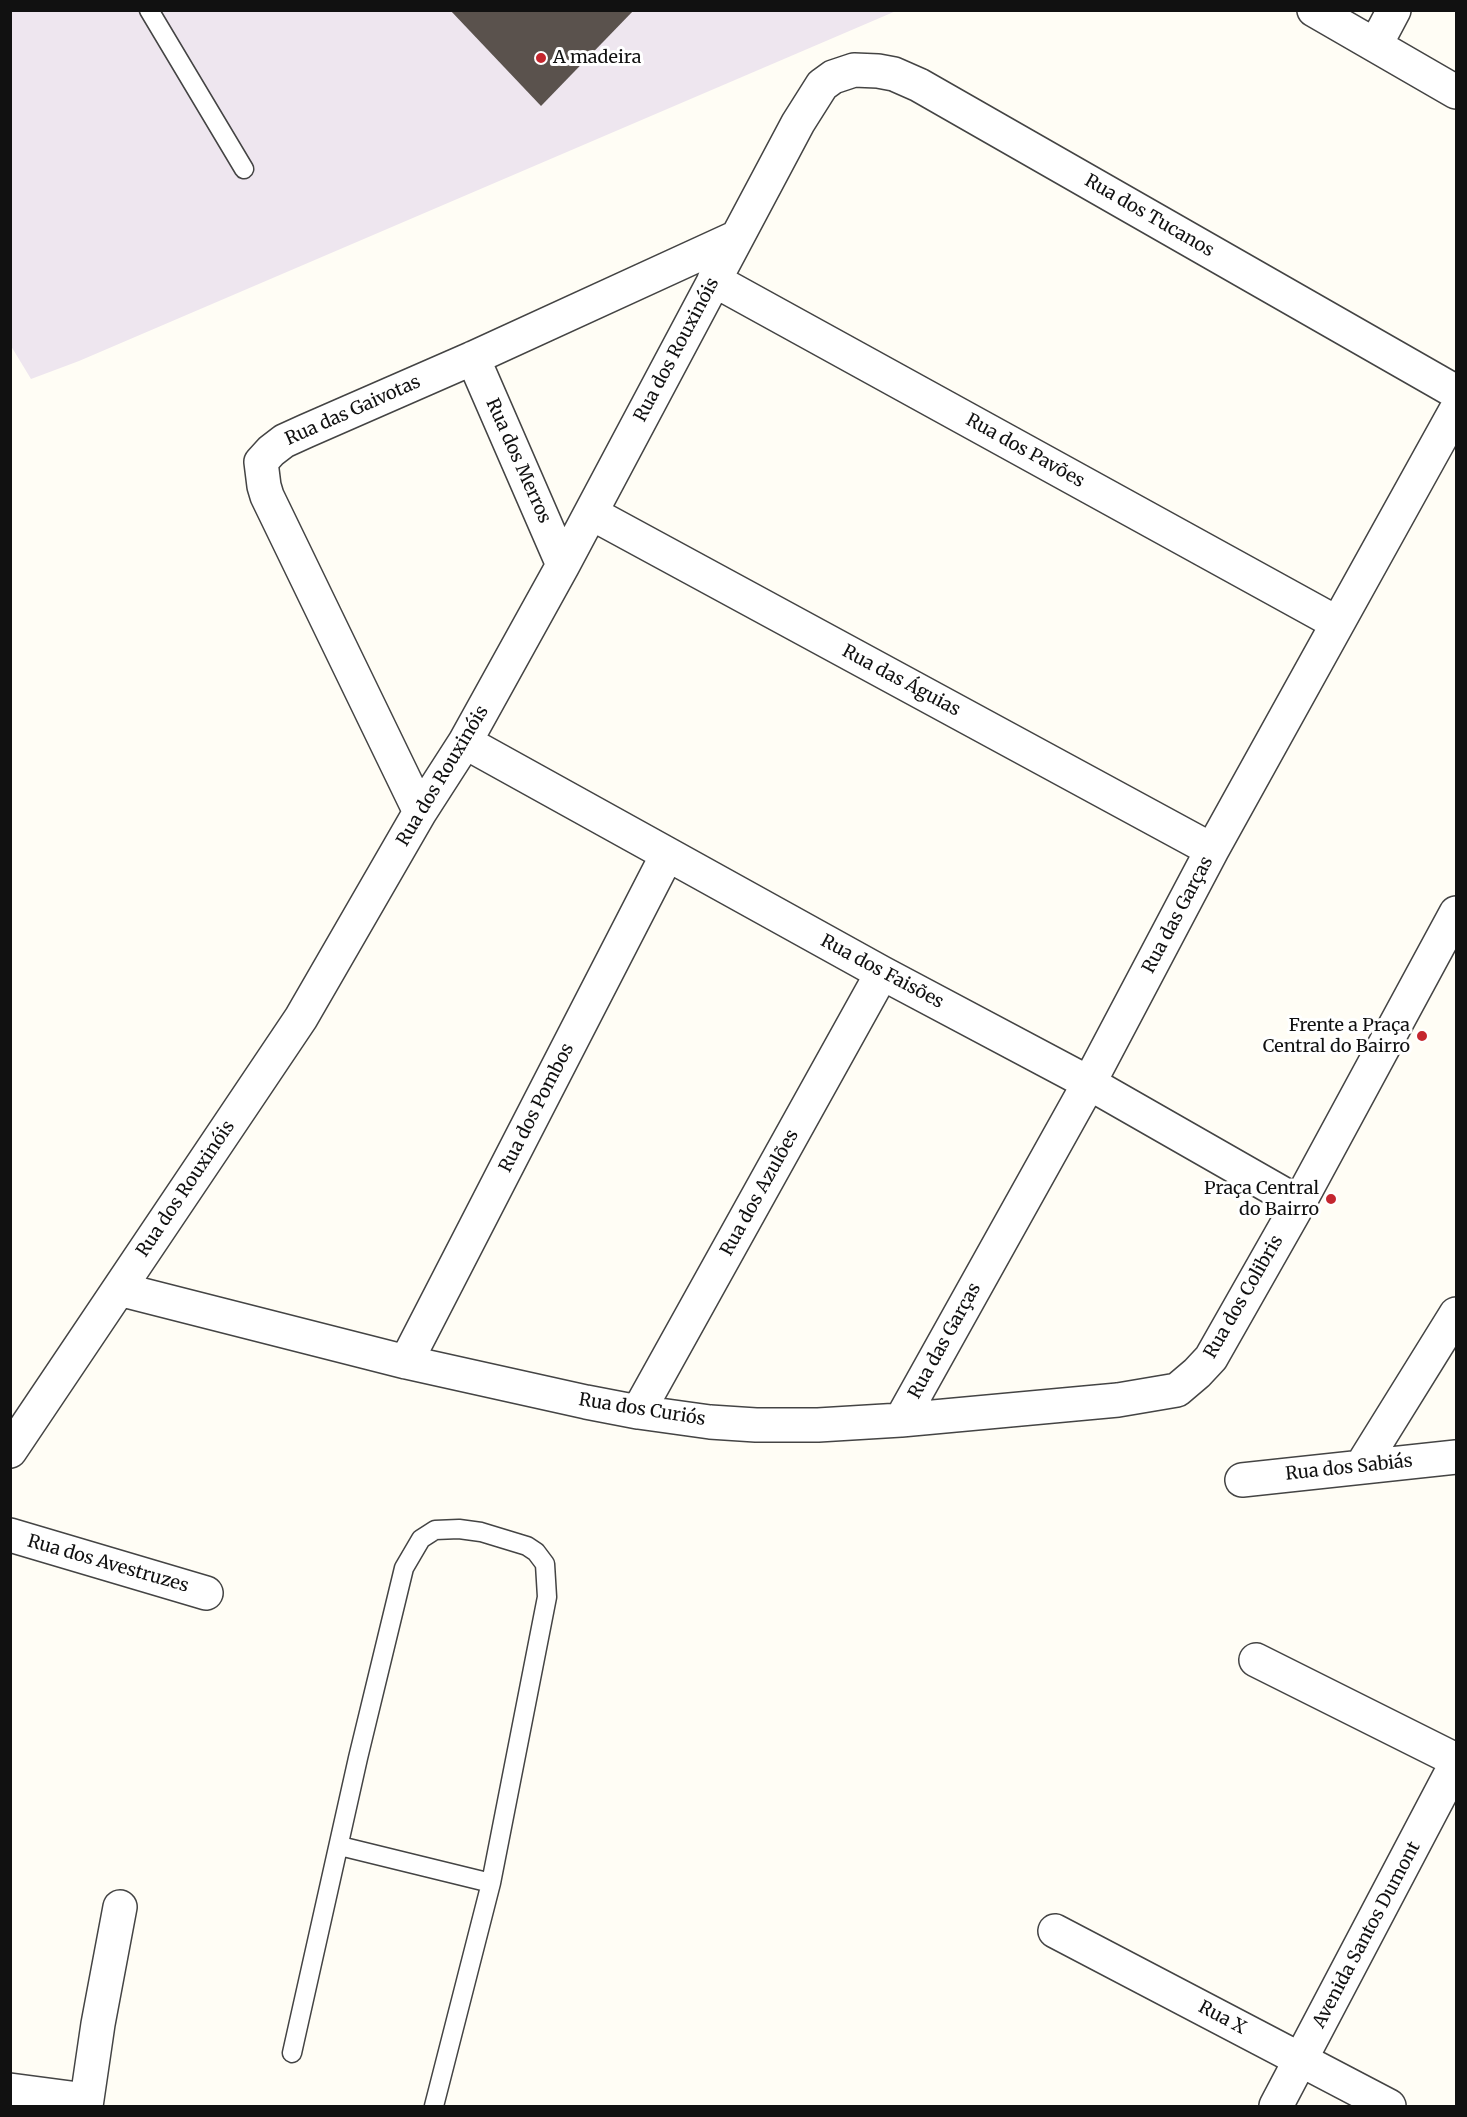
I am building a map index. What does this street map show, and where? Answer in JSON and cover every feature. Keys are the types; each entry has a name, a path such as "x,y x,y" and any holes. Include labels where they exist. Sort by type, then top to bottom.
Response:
{"street":[{"path":"1314,10 1456,92"},
{"path":"1376,44 1394,10"},
{"name":"Rua dos Tucanos","path":"833,77 854,70 878,71 894,74 919,85 1456,392"},
{"name":"Rua dos Rouxinóis","path":"10,1451 301,1018 420,812 465,742 591,513 798,123 822,85 833,77"},
{"name":"Rua das Gaivotas","path":"420,812 267,496 261,474 261,462 271,450 284,441 737,237"},
{"name":"Rua dos Pavões","path":"714,280 1337,623"},
{"name":"Rua dos Merros","path":"472,358 563,565"},
{"name":"Rua das Garças","path":"900,1420 1089,1083 1212,850 1456,410"},
{"name":"Rua das Águias","path":"591,513 1212,850"},
{"name":"Rua dos Faisões","path":"465,742 882,973 1089,1083 1299,1203"},
{"name":"Rua dos Pombos","path":"406,1362 667,855"},
{"name":"Rua dos Colibris","path":"1177,1390 1211,1358 1299,1203 1456,913"},
{"name":"Rua dos Azulões","path":"638,1412 882,973"},
{"name":"Rua dos Curiós","path":"119,1289 406,1362 586,1402 710,1422 818,1425 900,1420 1118,1400 1177,1390"},
{"path":"1361,1467 1456,1314"},
{"name":"Rua dos Sabiás","path":"1242,1480 1456,1457"},
{"name":"Rua dos Avestruzes","path":"10,1535 206,1593"},
{"path":"1256,1660 1456,1762"},
{"name":"Avenida Santos Dumont","path":"1276,2106 1456,1762"},
{"path":"10,2090 86,2103 120,1907"},
{"name":"Rua X","path":"1055,1931 1389,2106"}],"lane":[{"path":"149,10 244,169"},
{"path":"292,2053 358,1758 404,1568 421,1539 435,1530 459,1529 481,1532 521,1544 536,1552 544,1564 547,1597 491,1883 434,2106"},
{"path":"340,1846 491,1883"}],"shaded area":[{"name":"A madeira","path":"11,11 896,11 79,361 31,379 11,346"}],"building":[{"name":"A madeira","path":"450,10 634,10 541,106"}],"place":[{"name":"A madeira","path":"541,58"},
{"name":"Frente a Praça Central do Bairro","path":"1422,1036"},
{"name":"Praça Central do Bairro","path":"1331,1199"}]}
